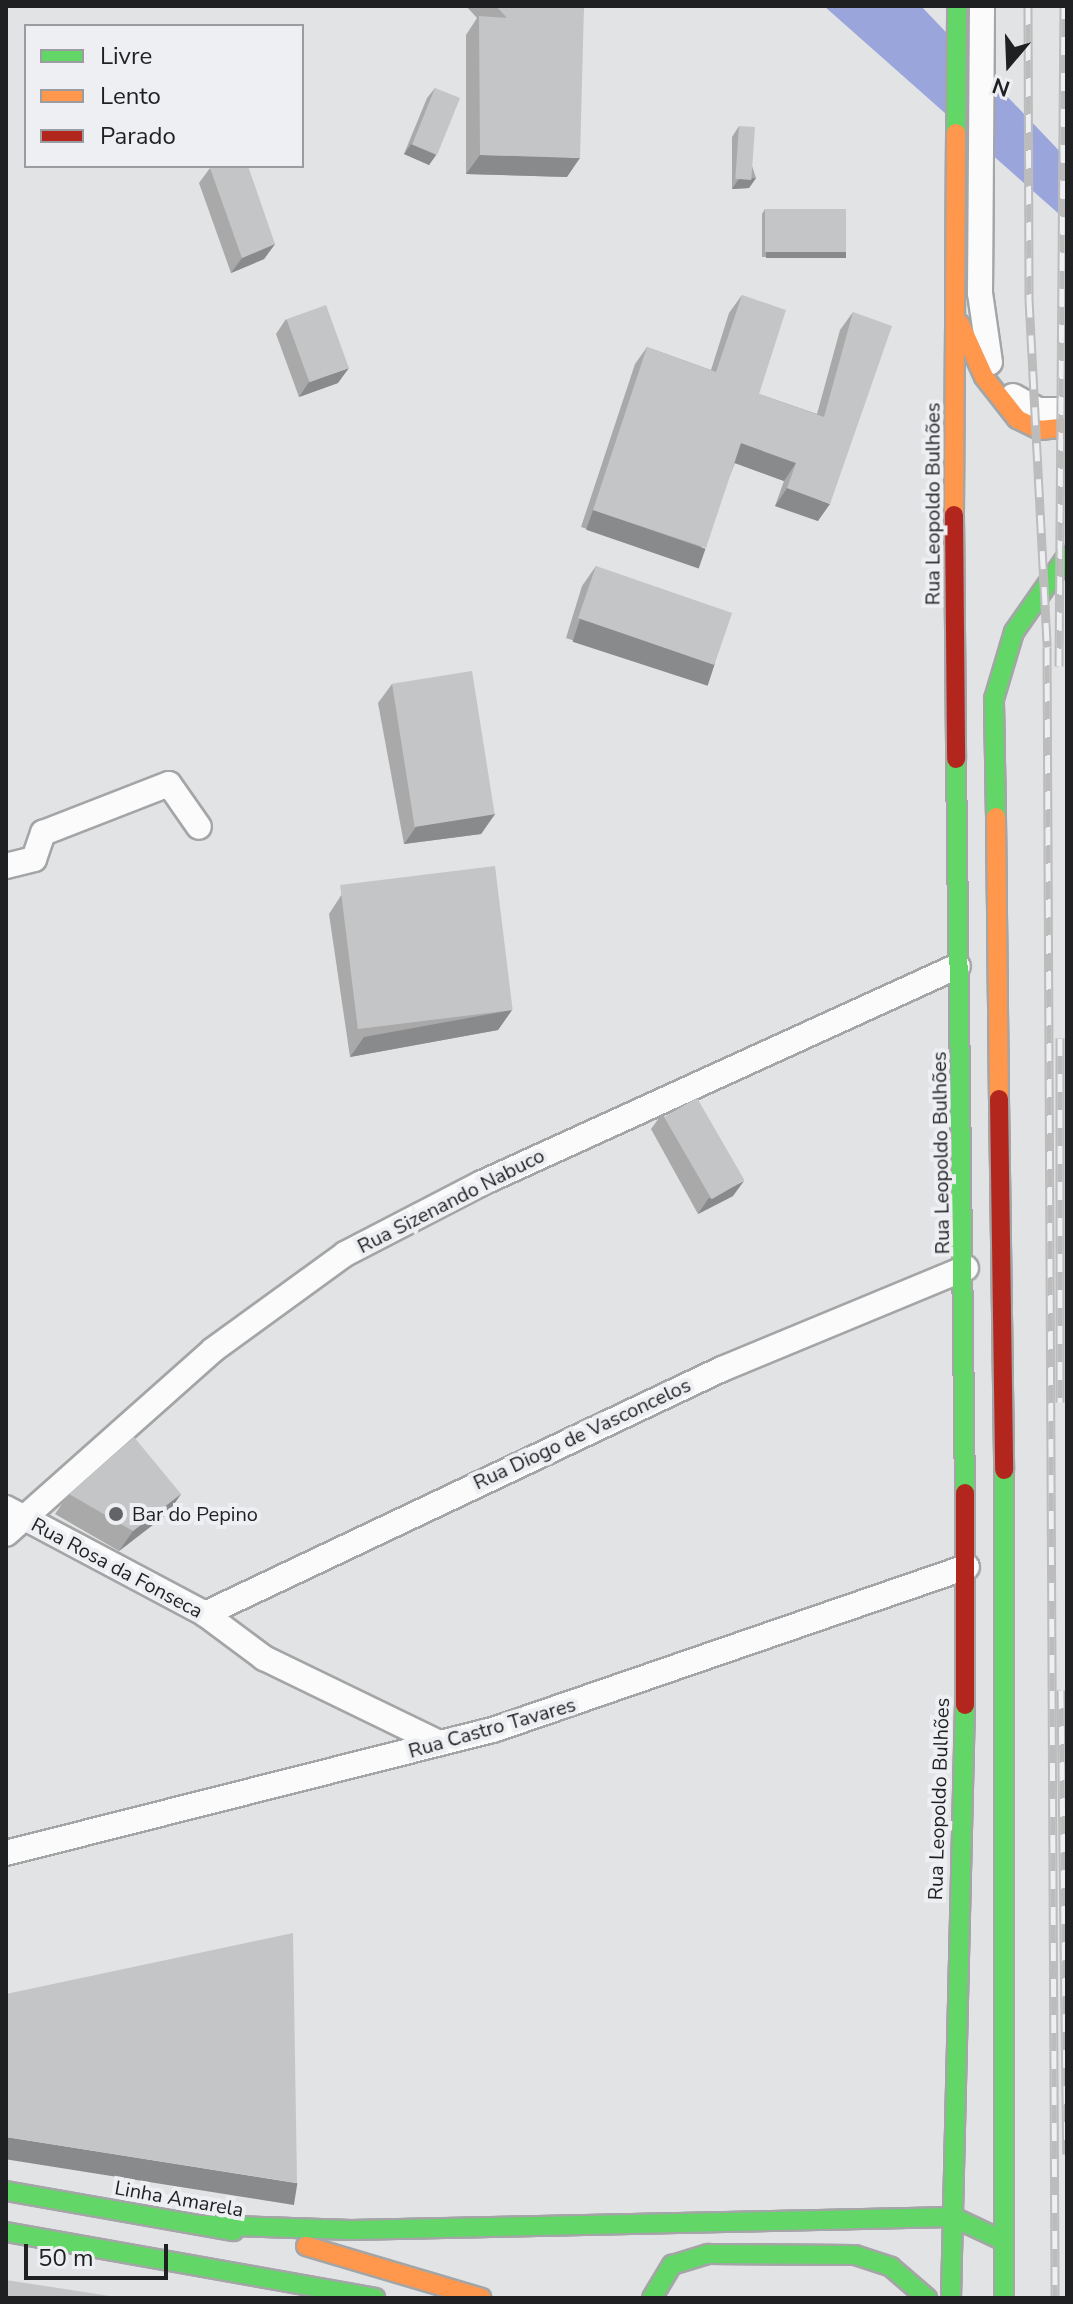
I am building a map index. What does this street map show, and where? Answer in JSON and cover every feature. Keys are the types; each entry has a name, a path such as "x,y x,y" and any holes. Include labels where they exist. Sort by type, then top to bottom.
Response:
{"main road":[{"name":"Rua Leopoldo Bulhões","path":"951,2298 967,1567 966,1268 958,966 957,6"},
{"path":"956,313 984,377 1017,419 1040,430 1067,427"},
{"path":"1004,2298 1007,1736 994,699 1014,632 1067,556"},
{"path":"967,1567 985,1593 1007,1736"},
{"name":"Linha Amarela","path":"6,2191 205,2225 346,2254 481,2298"},
{"path":"205,2225 351,2230 953,2217 1004,2241"},
{"path":"6,2232 322,2285 375,2298"},
{"path":"652,2298 672,2265 708,2254 863,2257 891,2267 927,2298"},
{"path":"322,2285 338,2298"}],"street":[{"path":"982,6 986,164 980,293 989,360 1019,401 1067,410"},
{"path":"6,866 34,859 43,833 169,784 199,827"},
{"name":"Rua Sizenando Nabuco","path":"11,1519 248,1322 345,1254 480,1184 958,966"},
{"name":"Rua Diogo de Vasconcelos","path":"205,1614 722,1369 966,1268"},
{"name":"Rua Rosa da Fonseca","path":"11,1519 205,1614 264,1658 439,1743"},
{"name":"Rua Castro Tavares","path":"6,1853 439,1743 627,1688 967,1567"}],"water":[{"path":"824,6 921,6 1067,159 1067,221"}],"building":[{"path":"496,6 584,6 580,158 480,155 479,16 507,18"},
{"path":"435,88 460,98 437,155 412,145"},
{"path":"739,126 755,127 751,180 735,179"},
{"path":"210,168 249,168 275,244 242,258"},
{"path":"765,209 846,209 846,252 765,252"},
{"path":"742,295 786,310 759,394 824,417 853,312 892,326 830,504 787,488 796,463 741,443 706,548 593,510 647,347 716,372"},
{"path":"326,305 349,368 309,382 287,319"},
{"path":"596,566 732,613 714,665 578,618"},
{"path":"472,671 495,814 415,827 392,684"},
{"path":"495,866 513,1010 358,1029 340,885"},
{"path":"697,1098 745,1180 712,1199 664,1117"},
{"path":"134,1437 181,1494 133,1531 69,1494"},
{"path":"293,1933 297,2183 6,2137 6,1994"},
{"path":"6,2280 123,2298 6,2298"}],"railway":[{"path":"1028,6 1029,299 1047,647 1055,2298"},
{"path":"1059,666 1064,6"},
{"path":"1060,1038 1060,1402"},
{"path":"1061,1690 1067,2154"}],"traffic: fast":[{"path":"956,133 957,6"},
{"path":"996,817 994,699 1014,632 1067,556"},
{"path":"956,759 965,1493"},
{"path":"1004,1470 1004,2298"},
{"path":"951,2298 965,1705"},
{"path":"6,2191 234,2231"},
{"path":"205,2225 351,2230 953,2217 1004,2241"},
{"path":"6,2232 375,2298"},
{"path":"652,2298 672,2265 708,2254 855,2255 891,2267 927,2298"}],"traffic: slow":[{"path":"954,515 956,133"},
{"path":"960,324 984,377 1017,419 1040,430 1067,427"},
{"path":"996,817 999,1099"},
{"path":"306,2246 481,2298"}],"traffic: jam":[{"path":"954,515 956,759"},
{"path":"999,1099 1004,1470"},
{"path":"965,1493 965,1705"}],"place":[{"name":"Bar do Pepino","path":"116,1514"}]}
